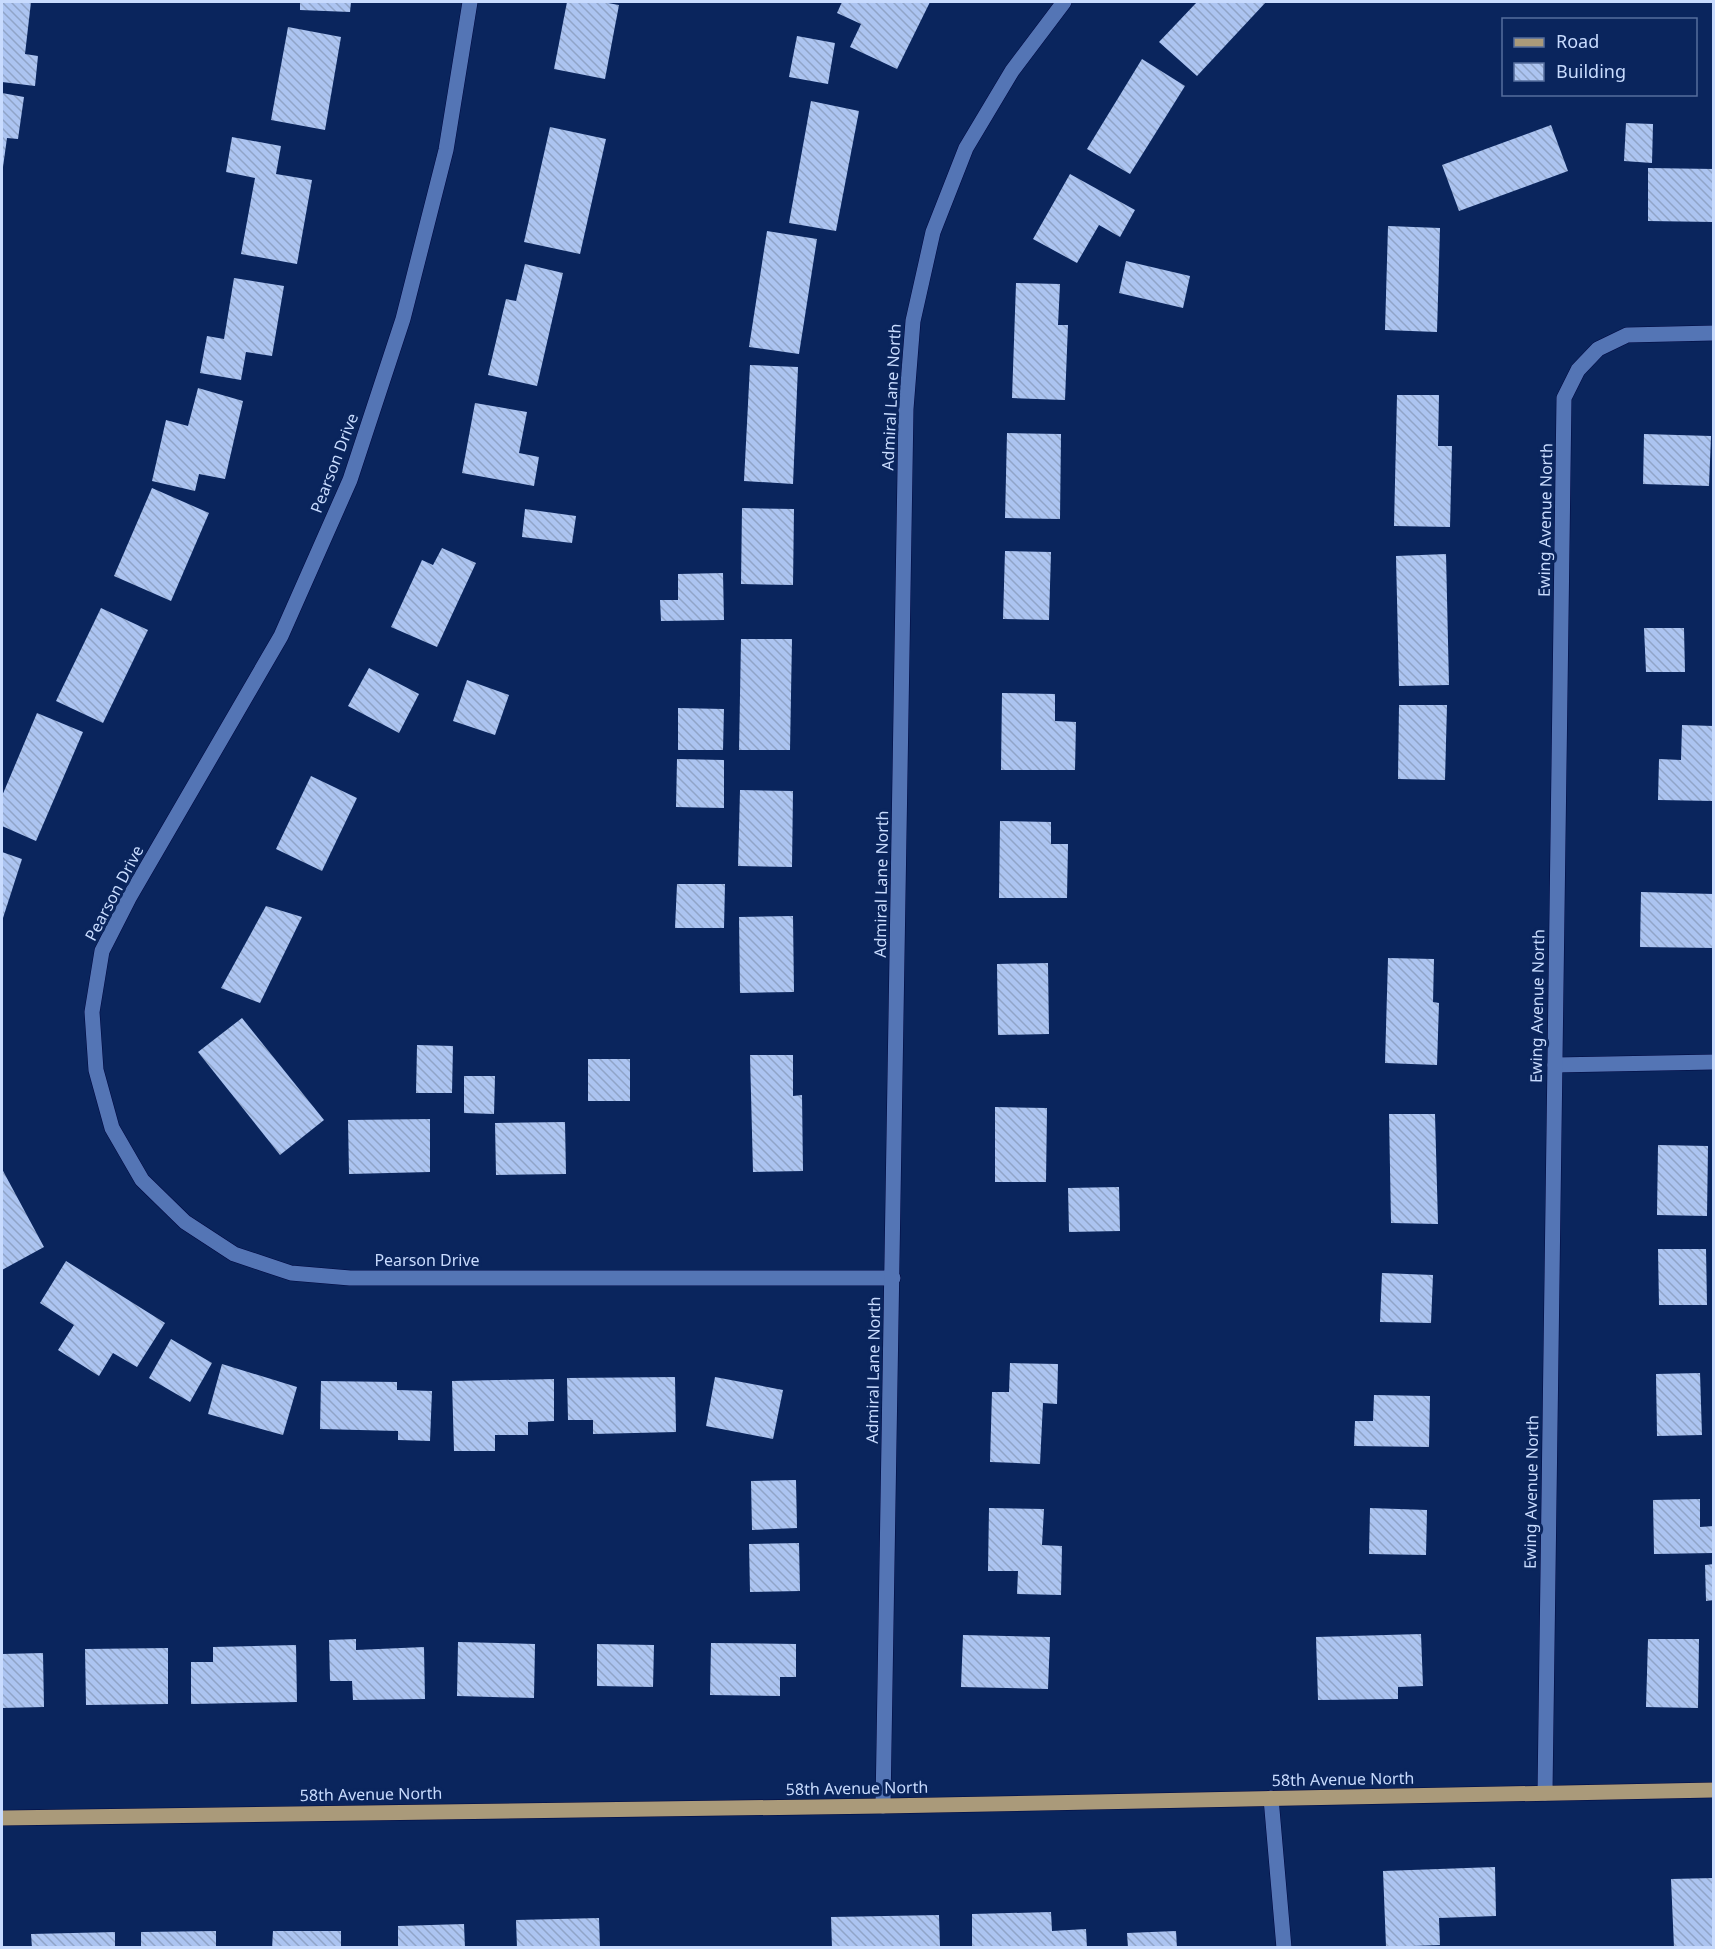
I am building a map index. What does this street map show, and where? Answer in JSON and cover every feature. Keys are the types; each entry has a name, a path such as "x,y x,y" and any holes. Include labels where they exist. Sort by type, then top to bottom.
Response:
{"main road":[{"name":"58th Avenue North","path":"2,1818 883,1806 1713,1790"}],"street":[{"name":"Pearson Drive","path":"470,2 446,150 403,319 350,480 281,636 129,898 102,951 92,1012 96,1070 112,1128 142,1180 185,1222 234,1254 291,1273 350,1278 893,1278"},
{"name":"Admiral Lane North","path":"883,1806 906,409 913,321 933,232 966,148 1012,71 1064,2"},
{"name":"Ewing Avenue North","path":"1545,1793 1564,398 1578,369 1598,349 1627,335 1713,333"},
{"path":"1554,1065 1713,1062"},
{"path":"1271,1798 1284,1947"}],"building":[{"path":"2,2 31,2 25,54 38,56 35,86 2,82"},
{"path":"300,2 351,2 350,12 300,10"},
{"path":"567,2 602,2 619,5 605,79 554,69"},
{"path":"842,2 930,2 897,69 850,47 861,24 837,13"},
{"path":"1197,2 1266,2 1197,76 1159,42"},
{"path":"288,27 341,37 325,130 271,120"},
{"path":"797,36 835,43 828,84 789,77"},
{"path":"1142,59 1185,86 1130,174 1087,149"},
{"path":"2,93 24,97 18,139 7,138 3,167"},
{"path":"811,101 859,111 836,231 789,223"},
{"path":"1626,123 1653,124 1652,163 1624,161"},
{"path":"1551,125 1568,171 1459,211 1442,165"},
{"path":"550,127 606,139 580,254 524,242"},
{"path":"232,137 281,146 276,174 312,180 297,264 241,254 255,178 226,172"},
{"path":"1648,168 1714,169 1714,222 1648,221"},
{"path":"1070,174 1135,210 1120,237 1099,225 1077,263 1033,239"},
{"path":"1388,226 1440,228 1437,332 1385,330"},
{"path":"767,231 817,239 799,354 749,347"},
{"path":"1126,261 1190,276 1183,308 1119,293"},
{"path":"525,264 563,273 537,386 488,375 506,299 516,301"},
{"path":"234,278 284,286 272,356 246,352 241,380 200,373 207,336 224,339"},
{"path":"1016,283 1060,284 1058,325 1068,325 1065,400 1012,398"},
{"path":"750,365 798,367 793,484 744,481"},
{"path":"198,388 243,401 225,479 199,474 195,491 152,481 166,420 188,426"},
{"path":"1397,395 1439,395 1438,446 1452,446 1450,527 1394,526"},
{"path":"475,403 527,412 519,453 539,457 534,486 462,473"},
{"path":"1007,433 1061,434 1060,519 1005,518"},
{"path":"1644,434 1711,436 1709,486 1643,484"},
{"path":"152,488 209,513 171,601 114,576"},
{"path":"742,508 794,509 793,585 741,584"},
{"path":"525,509 576,516 572,543 522,537"},
{"path":"442,548 476,563 437,647 391,627 422,560 433,565"},
{"path":"1005,551 1051,552 1049,620 1003,619"},
{"path":"1446,554 1449,685 1399,686 1396,556"},
{"path":"723,573 724,620 661,621 660,600 678,600 678,574"},
{"path":"101,608 148,630 103,723 56,701"},
{"path":"1644,628 1684,628 1685,672 1646,672"},
{"path":"741,639 792,639 790,750 739,750"},
{"path":"369,668 419,694 399,733 348,706"},
{"path":"467,680 509,695 495,735 453,721"},
{"path":"1002,693 1055,694 1055,721 1076,722 1075,770 1001,770"},
{"path":"1399,705 1447,705 1445,780 1398,779"},
{"path":"678,708 724,709 723,750 678,750"},
{"path":"37,713 83,732 36,841 2,826 2,796"},
{"path":"1682,725 1714,726 1714,801 1658,800 1659,759 1681,760"},
{"path":"677,759 724,760 724,808 676,807"},
{"path":"311,776 357,798 322,871 276,849"},
{"path":"740,790 793,791 792,867 738,866"},
{"path":"1000,821 1051,822 1051,844 1068,844 1067,898 999,898"},
{"path":"2,852 22,859 2,921"},
{"path":"677,884 725,884 724,928 675,928"},
{"path":"1641,892 1714,894 1714,948 1640,947"},
{"path":"266,906 302,917 260,1003 221,988"},
{"path":"793,916 794,992 740,993 739,917"},
{"path":"1388,958 1434,959 1433,1002 1439,1003 1437,1065 1385,1063"},
{"path":"1048,963 1049,1034 998,1035 997,964"},
{"path":"242,1018 324,1120 280,1155 198,1052"},
{"path":"417,1045 453,1046 452,1093 416,1093"},
{"path":"750,1055 793,1055 793,1096 802,1095 803,1171 753,1172"},
{"path":"588,1059 630,1059 630,1101 588,1101"},
{"path":"464,1076 495,1076 494,1114 464,1113"},
{"path":"995,1107 1047,1108 1046,1182 995,1182"},
{"path":"1389,1114 1435,1114 1438,1224 1391,1223"},
{"path":"430,1119 430,1172 349,1174 348,1120"},
{"path":"565,1122 566,1174 496,1175 495,1123"},
{"path":"1658,1145 1708,1146 1707,1216 1657,1215"},
{"path":"2,1169 44,1247 2,1270"},
{"path":"1119,1187 1120,1231 1069,1232 1068,1188"},
{"path":"1658,1249 1706,1249 1707,1305 1659,1305"},
{"path":"66,1261 165,1323 137,1367 113,1353 99,1376 58,1350 74,1325 40,1303"},
{"path":"1382,1273 1433,1275 1431,1323 1380,1322"},
{"path":"171,1339 212,1363 190,1402 149,1378"},
{"path":"1010,1363 1058,1364 1057,1404 1043,1403 1040,1464 990,1462 992,1392 1009,1392"},
{"path":"222,1364 297,1387 283,1435 208,1414"},
{"path":"1700,1373 1702,1435 1657,1436 1656,1374"},
{"path":"675,1377 676,1432 593,1434 593,1420 568,1420 567,1378"},
{"path":"715,1377 783,1390 773,1439 706,1426"},
{"path":"554,1379 554,1421 528,1422 528,1435 495,1435 495,1451 454,1451 452,1381"},
{"path":"321,1381 397,1382 397,1390 432,1391 430,1441 398,1440 398,1431 320,1429"},
{"path":"1374,1395 1430,1396 1429,1447 1354,1446 1355,1421 1373,1421"},
{"path":"796,1480 797,1528 752,1530 751,1481"},
{"path":"1700,1499 1700,1527 1714,1526 1714,1553 1654,1554 1653,1500"},
{"path":"989,1508 1044,1509 1042,1545 1062,1546 1061,1595 1017,1594 1018,1571 988,1571"},
{"path":"1370,1508 1427,1510 1426,1555 1369,1554"},
{"path":"799,1543 800,1591 750,1592 749,1544"},
{"path":"1714,1564 1714,1600 1706,1601 1705,1565"},
{"path":"1421,1634 1423,1686 1398,1687 1398,1699 1318,1700 1316,1637"},
{"path":"963,1635 1050,1637 1048,1689 961,1687"},
{"path":"356,1639 356,1650 424,1647 425,1699 353,1700 352,1681 330,1681 329,1640"},
{"path":"1648,1639 1699,1639 1698,1708 1646,1707"},
{"path":"458,1642 535,1644 534,1698 457,1696"},
{"path":"711,1643 796,1644 796,1677 780,1677 780,1696 710,1695"},
{"path":"597,1644 654,1645 653,1687 597,1686"},
{"path":"296,1645 297,1702 191,1704 191,1662 213,1662 213,1647"},
{"path":"168,1648 168,1704 86,1705 85,1649"},
{"path":"43,1653 44,1707 2,1708 2,1654"},
{"path":"1495,1867 1496,1916 1439,1918 1440,1945 1386,1947 1383,1871"},
{"path":"1714,1878 1714,1948 1674,1948 1671,1879"},
{"path":"1051,1912 1052,1931 1086,1929 1087,1948 972,1948 972,1914"},
{"path":"939,1915 940,1948 832,1948 831,1917"},
{"path":"599,1918 600,1948 517,1948 516,1920"},
{"path":"464,1924 465,1948 398,1948 398,1926"},
{"path":"216,1931 216,1948 141,1948 141,1932"},
{"path":"273,1931 341,1931 341,1948 272,1948"},
{"path":"1176,1931 1177,1948 1128,1948 1127,1933"},
{"path":"115,1932 115,1948 32,1948 31,1934"}]}
